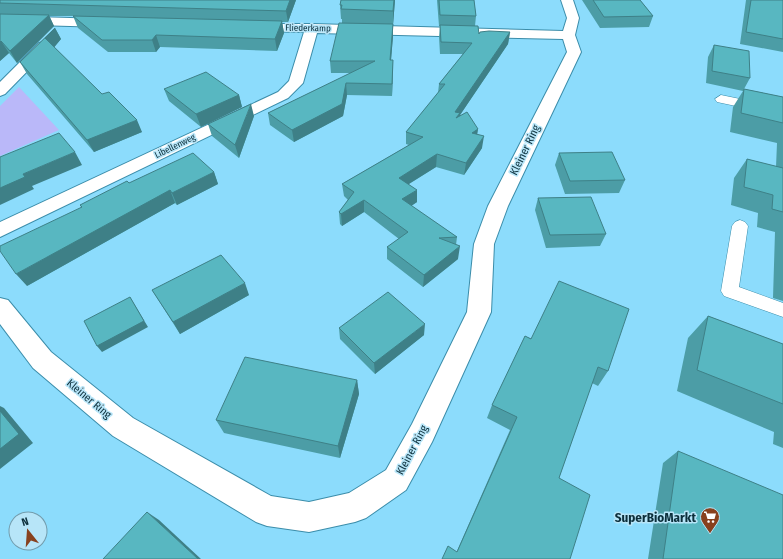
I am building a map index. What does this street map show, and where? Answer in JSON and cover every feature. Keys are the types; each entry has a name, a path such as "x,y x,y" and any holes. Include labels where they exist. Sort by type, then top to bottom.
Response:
{"street":[{"name":"Kleiner Ring","path":"0,307 42,360 123,427 267,511 310,517 355,507 396,480 422,433 479,312 484,244 498,206 574,52 568,35 573,18 567,0"},
{"path":"0,20 116,23"},
{"path":"0,91 69,22"},
{"name":"Fliederkamp","path":"241,26 568,35"},
{"name":"Libellenweg","path":"0,230 283,95 296,83 312,28"}],"lane":[{"path":"721,99 783,112"},
{"path":"740,226 730,291 783,310"}],"shaded area":[{"path":"19,87 59,130 0,156 0,106"}],"building":[{"path":"0,0 290,0 286,11 0,3"},
{"path":"341,0 394,0 393,11 341,9"},
{"path":"439,0 474,0 476,16 440,15"},
{"path":"593,0 640,0 653,16 604,17"},
{"path":"751,0 783,0 783,39 746,32"},
{"path":"0,14 49,15 10,51 1,41 0,42"},
{"path":"73,16 282,21 275,39 156,35 152,40 102,40"},
{"path":"339,23 393,24 390,60 393,60 392,84 346,83 342,104 292,130 268,113 375,61 330,61"},
{"path":"440,25 478,26 479,34 480,32 489,31 510,32 455,112 460,113 456,118 467,112 478,129 472,133 484,136 466,163 437,154 399,178 417,190 402,199 457,237 439,238 460,246 424,275 387,247 408,232 364,200 341,214 339,212 354,192 342,184 423,137 406,132 445,84 439,84 472,43 441,42"},
{"path":"55,28 45,38 102,94 109,92 137,120 87,140 20,62"},
{"path":"714,45 749,51 750,78 712,71"},
{"path":"206,72 239,95 196,114 164,89"},
{"path":"744,89 783,97 783,123 741,113"},
{"path":"251,104 235,145 208,124"},
{"path":"59,133 75,152 23,174 25,177 0,188 0,157"},
{"path":"612,152 625,180 570,181 559,153"},
{"path":"193,153 214,172 172,193 170,190 16,274 0,251 0,246 82,207 80,205 127,181 129,183"},
{"path":"747,159 783,168 783,212 772,209 773,195 744,187"},
{"path":"591,197 606,234 550,235 538,198"},
{"path":"221,255 245,283 173,322 152,290"},
{"path":"559,281 629,309 608,371 598,367 559,478 590,495 570,559 442,559 448,546 457,552 517,417 492,405 525,336 531,339"},
{"path":"388,292 425,324 374,363 339,328"},
{"path":"130,297 144,321 97,346 84,321"},
{"path":"708,316 783,344 783,404 697,370"},
{"path":"245,357 357,380 338,446 216,420"},
{"path":"0,411 19,434 0,449"},
{"name":"SuperBioMarkt","path":"678,451 783,495 783,559 663,559"},
{"path":"147,512 198,559 103,559"}],"place":[{"name":"SuperBioMarkt","path":"710,534"}]}
